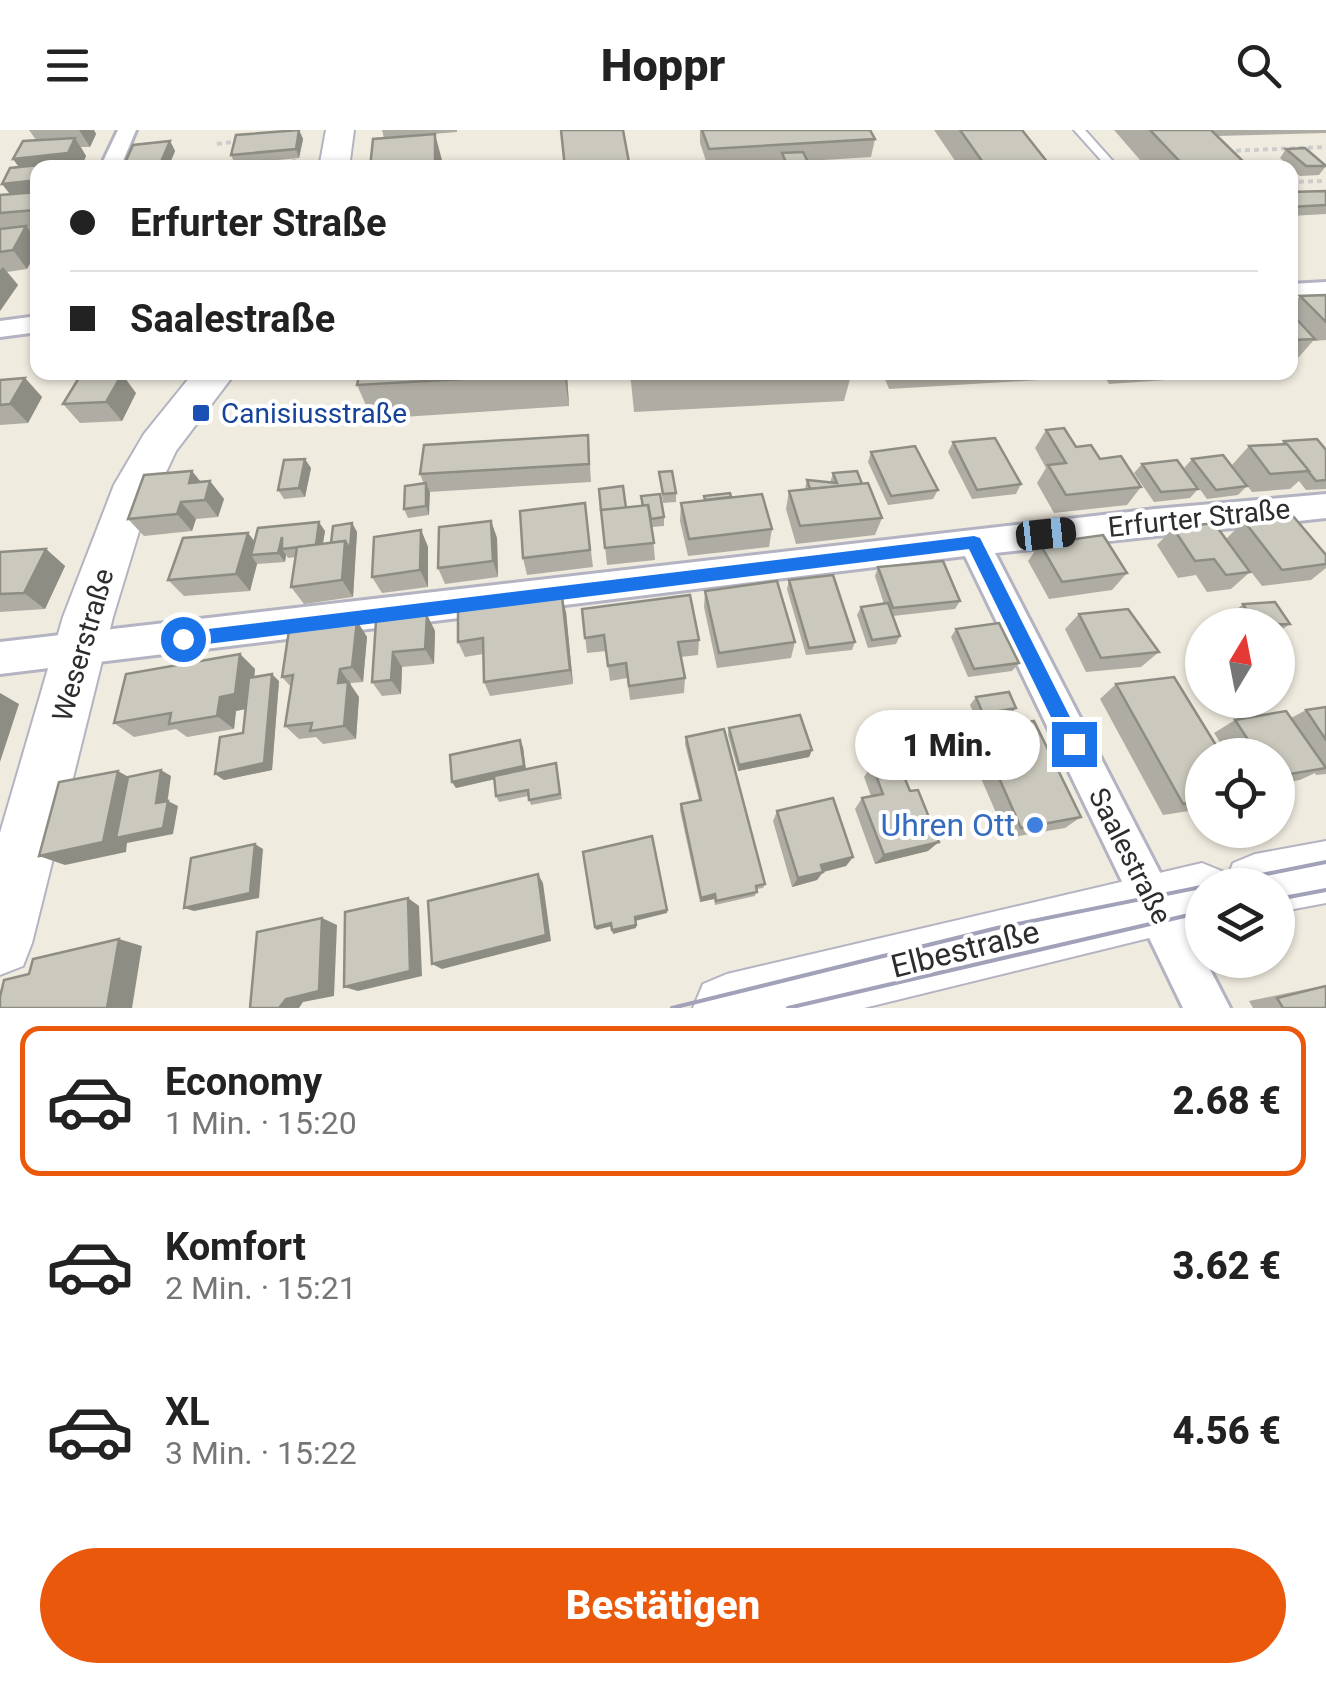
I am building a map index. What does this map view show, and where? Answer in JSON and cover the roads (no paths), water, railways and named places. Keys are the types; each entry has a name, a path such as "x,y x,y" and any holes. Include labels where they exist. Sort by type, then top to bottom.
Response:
{"street":[{"path":"114,160 127,130"},
{"path":"336,160 342,132"},
{"path":"1298,291 1326,289"},
{"path":"0,329 30,325"},
{"name":"Weserstraße","path":"0,943 99,582 135,489 172,422 210,380"},
{"name":"Erfurter Straße","path":"0,658 79,652 974,542 1326,506"},
{"name":"Saalestraße","path":"974,542 1178,899 1207,1008"},
{"path":"1295,878 1326,872"},
{"name":"Elbestraße","path":"728,1008 1178,899"}],"lane":[{"path":"1079,130 1107,160"}],"tram line":[{"path":"672,1008 997,928 1326,862"},
{"path":"1295,896 1326,890"},
{"path":"788,1008 1185,916"}],"place":[{"name":"Canisiusstraße","path":"201,413"},
{"name":"Uhren Ott","path":"1035,825"}]}
